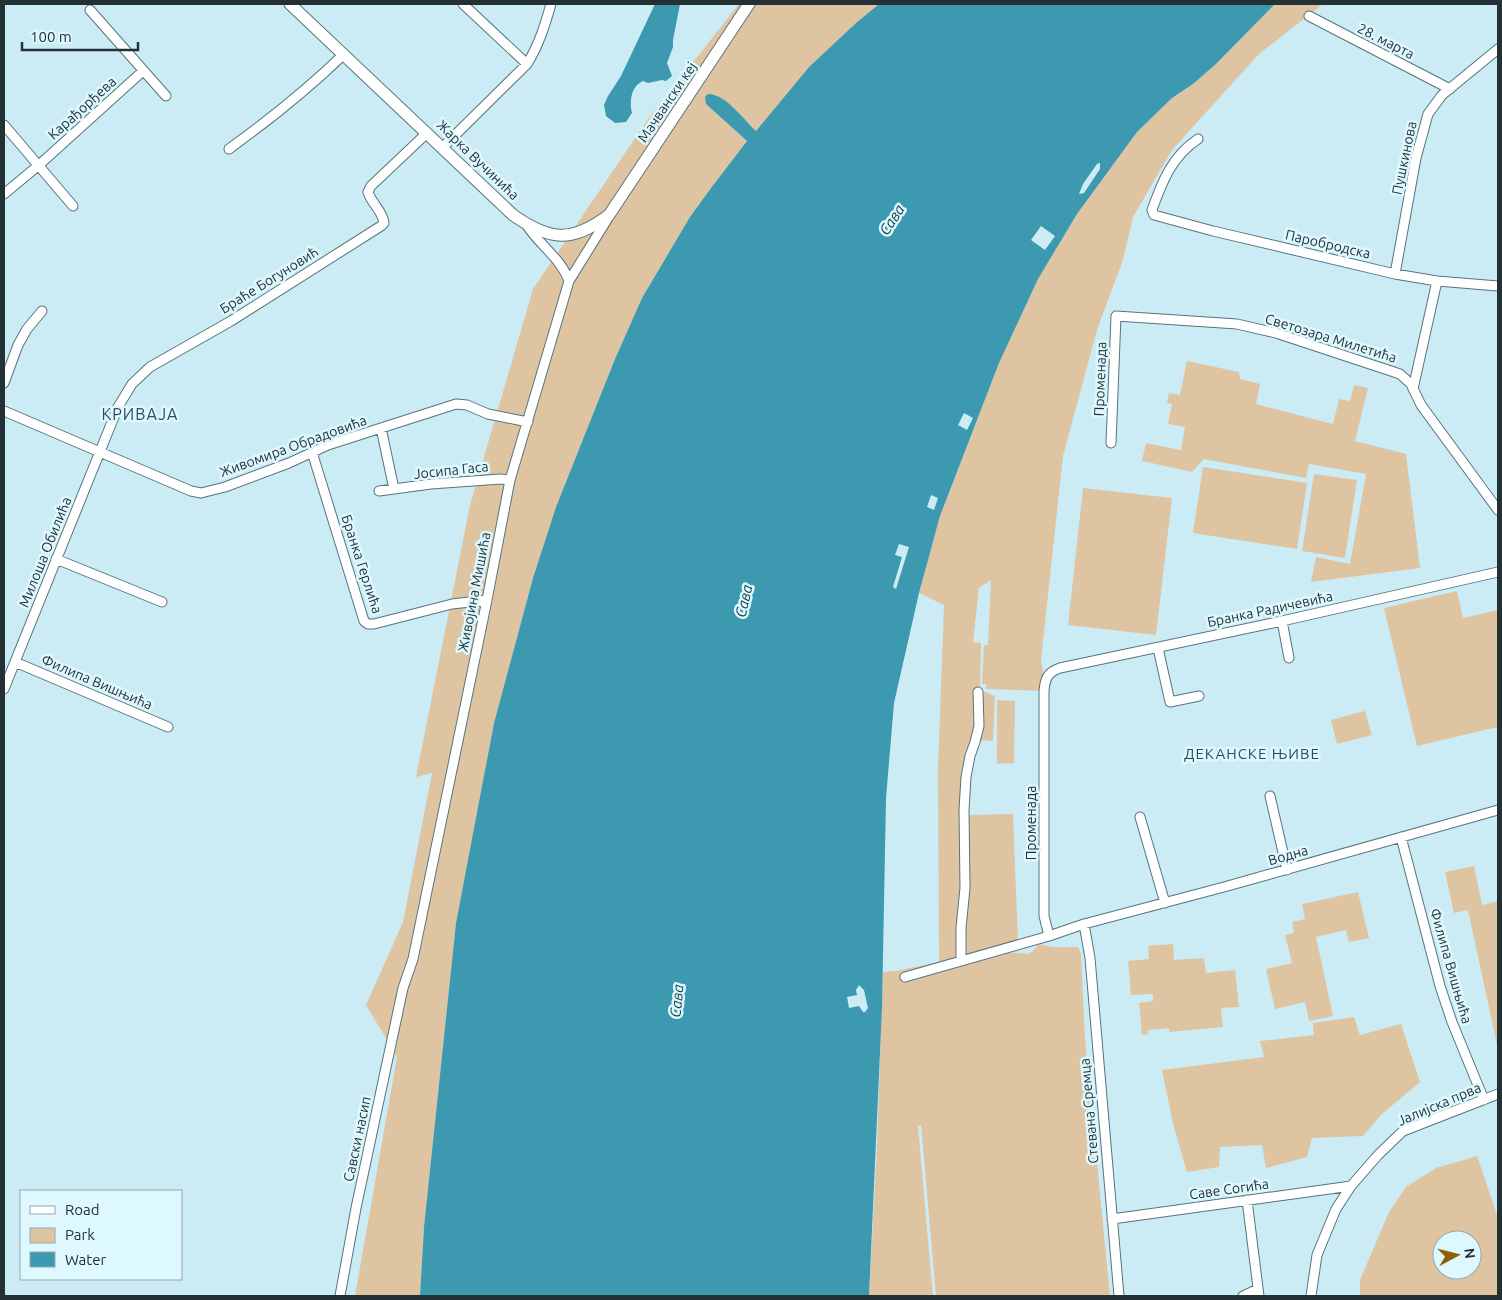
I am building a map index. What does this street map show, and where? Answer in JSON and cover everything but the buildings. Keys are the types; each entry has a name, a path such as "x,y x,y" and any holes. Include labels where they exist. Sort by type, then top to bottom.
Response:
{"street":[{"name":"Жарка Вучинића","path":"290,4 513,215 526,224 542,232 559,236 587,231 609,215"},
{"path":"463,4 527,64"},
{"path":"443,147 527,64 535,52 541,37 551,4"},
{"name":"Мачвански кеј","path":"609,215 749,4"},
{"path":"90,10 166,96"},
{"name":"28. марта","path":"1309,16 1450,89"},
{"name":"Пушкинова","path":"1395,274 1416,158 1431,108 1450,89 1498,49"},
{"path":"229,149 325,73 344,54"},
{"name":"Карађорђева","path":"4,194 143,71"},
{"path":"4,125 73,206"},
{"name":"Браће Богуновић","path":"100,452 118,407 132,384 150,367 231,321 381,226 384,223 384,218 368,192 371,186 427,133"},
{"name":"Паробродска","path":"1198,139 1184,148 1164,176 1152,210 1154,215 1213,231 1395,274 1498,286"},
{"name":"Живојина Мишића","path":"403,988 413,959 510,480 569,281 609,215"},
{"path":"526,224 534,236 561,264 569,281"},
{"path":"1413,389 1436,280"},
{"path":"4,383 18,345 27,329 42,312"},
{"name":"Светозара Милетића","path":"1116,316 1237,324 1276,333 1391,370 1406,379 1421,405 1498,510"},
{"name":"Променада","path":"1112,442 1116,316"},
{"name":"Живомира Обрадовића","path":"4,412 191,491 201,492 225,487 289,463 328,445 456,404 467,405 488,414 528,422"},
{"path":"381,428 394,490"},
{"name":"Милоша Обилића","path":"4,689 100,452"},
{"name":"Бранка Герлића","path":"312,452 364,621 368,624 374,624 452,604 487,600"},
{"name":"Јосипа Гаса","path":"379,492 431,484 510,480"},
{"path":"56,559 162,602"},
{"name":"Бранка Радичевића","path":"1048,674 1060,668 1282,621 1498,572"},
{"path":"1282,621 1289,658"},
{"path":"1158,648 1170,702 1199,696"},
{"name":"Филипа Вишњића","path":"15,662 168,727"},
{"name":"Променада","path":"1048,674 1044,691 1044,916 1049,936"},
{"path":"961,961 961,928 965,888 964,810 966,777 978,726 978,692"},
{"path":"1270,796 1287,870"},
{"name":"Водна","path":"1084,924 1287,870 1498,810"},
{"path":"1140,817 1165,903"},
{"name":"Филипа Вишњића","path":"1401,837 1443,995 1484,1100"},
{"path":"905,977 1049,936 1084,924"},
{"name":"Стевана Сремца","path":"1084,924 1091,966 1119,1296"},
{"name":"Савски насип","path":"340,1296 356,1208 403,988"},
{"name":"Јалијска прва","path":"1311,1296 1320,1245 1336,1209 1351,1186 1378,1155 1403,1131 1498,1094"},
{"name":"Саве Согића","path":"1112,1219 1351,1186"},
{"path":"1243,1296 1259,1293 1247,1200"}],"green space":[{"path":"739,4 879,4 809,67 756,131 732,106 706,104 747,141 690,217 642,298 615,359 556,507 533,578 494,723 456,923 424,1227 420,1296 355,1296 397,1057 366,1005 403,922 432,773 416,777 470,505 533,289 648,119"},
{"path":"1275,4 1323,4 1259,54 1172,150 1133,217 1123,260 1097,330 1063,456 1041,660 1046,687 1044,691 986,689 986,684 982,684 984,645 988,645 991,580 979,588 973,642 981,643 980,690 995,696 993,741 982,740 967,761 965,815 1013,814 1018,941 987,951 1028,954 1039,944 1052,947 1078,947 1081,954 1085,1039 1110,1296 936,1296 921,1125 918,1126 933,1296 869,1296 883,972 939,962 938,768 944,605 919,593 940,516 999,363 1038,279 1077,214 1137,132 1172,98 1193,84 1216,64"},
{"path":"1187,361 1239,372 1240,379 1260,384 1256,404 1333,424 1339,399 1350,401 1354,385 1368,388 1355,441 1406,454 1420,568 1311,582 1316,557 1350,564 1366,474 1309,464 1306,478 1204,459 1192,472 1142,461 1146,443 1181,450 1185,427 1168,424 1172,404 1167,403 1169,393 1180,395"},
{"path":"1203,467 1307,483 1297,549 1193,533"},
{"path":"1314,474 1357,480 1345,558 1302,551"},
{"path":"1083,488 1172,498 1156,635 1068,625"},
{"path":"1457,591 1463,618 1498,610 1498,727 1417,746 1384,608"},
{"path":"997,700 1015,701 1014,763 997,764"},
{"path":"1365,711 1372,735 1337,744 1331,720"},
{"path":"1474,866 1482,905 1498,901 1497,1045 1468,910 1454,913 1445,872"},
{"path":"1358,892 1369,938 1349,942 1346,930 1316,937 1333,1016 1309,1021 1305,1002 1275,1009 1266,969 1292,963 1285,935 1294,933 1292,922 1305,919 1302,904"},
{"path":"1173,944 1174,960 1204,958 1206,973 1235,970 1239,1007 1221,1008 1223,1027 1169,1032 1169,1028 1148,1030 1148,1034 1142,1035 1139,1003 1153,1001 1153,994 1131,995 1128,961 1149,959 1148,946"},
{"path":"1354,1017 1360,1035 1401,1024 1420,1082 1382,1114 1363,1136 1312,1138 1307,1157 1266,1168 1262,1145 1220,1147 1219,1167 1187,1172 1173,1124 1162,1070 1264,1057 1260,1041 1314,1035 1313,1023"},
{"path":"1477,1156 1498,1218 1498,1296 1360,1296 1360,1280 1389,1212 1406,1187 1436,1168"}],"water":[{"path":"655,4 680,4 673,47 667,63 672,76 666,81 648,83 643,81 639,83 633,90 632,113 626,122 615,123 606,116 604,105 621,76"},
{"name":"Сава","path":"879,4 1275,4 1216,64 1193,84 1172,98 1137,132 1077,214 1038,279 999,363 940,516 919,593 894,703 886,798 882,1008 869,1296 420,1296 424,1227 456,923 494,723 533,578 556,507 615,359 642,298 690,217 747,141 706,104 705,97 708,94 721,98 734,108 756,131 809,67"}],"pier":[{"path":"1100,163 1100,169 1084,193 1079,194 1083,184 1097,164"},
{"path":"1041,226 1055,236 1045,250 1031,240"},
{"path":"964,413 973,418 967,430 958,425"},
{"path":"931,495 938,498 934,510 927,507"},
{"path":"899,544 909,547 896,589 893,587 902,557 895,555"},
{"path":"859,985 864,990 868,1008 865,1012 859,1006 849,1008 847,997 857,995 856,990"}],"district":[{"name":"КРИВАЈА","path":"140,414"},
{"name":"ДЕКАНСКЕ ЊИВЕ","path":"1252,754"}]}
